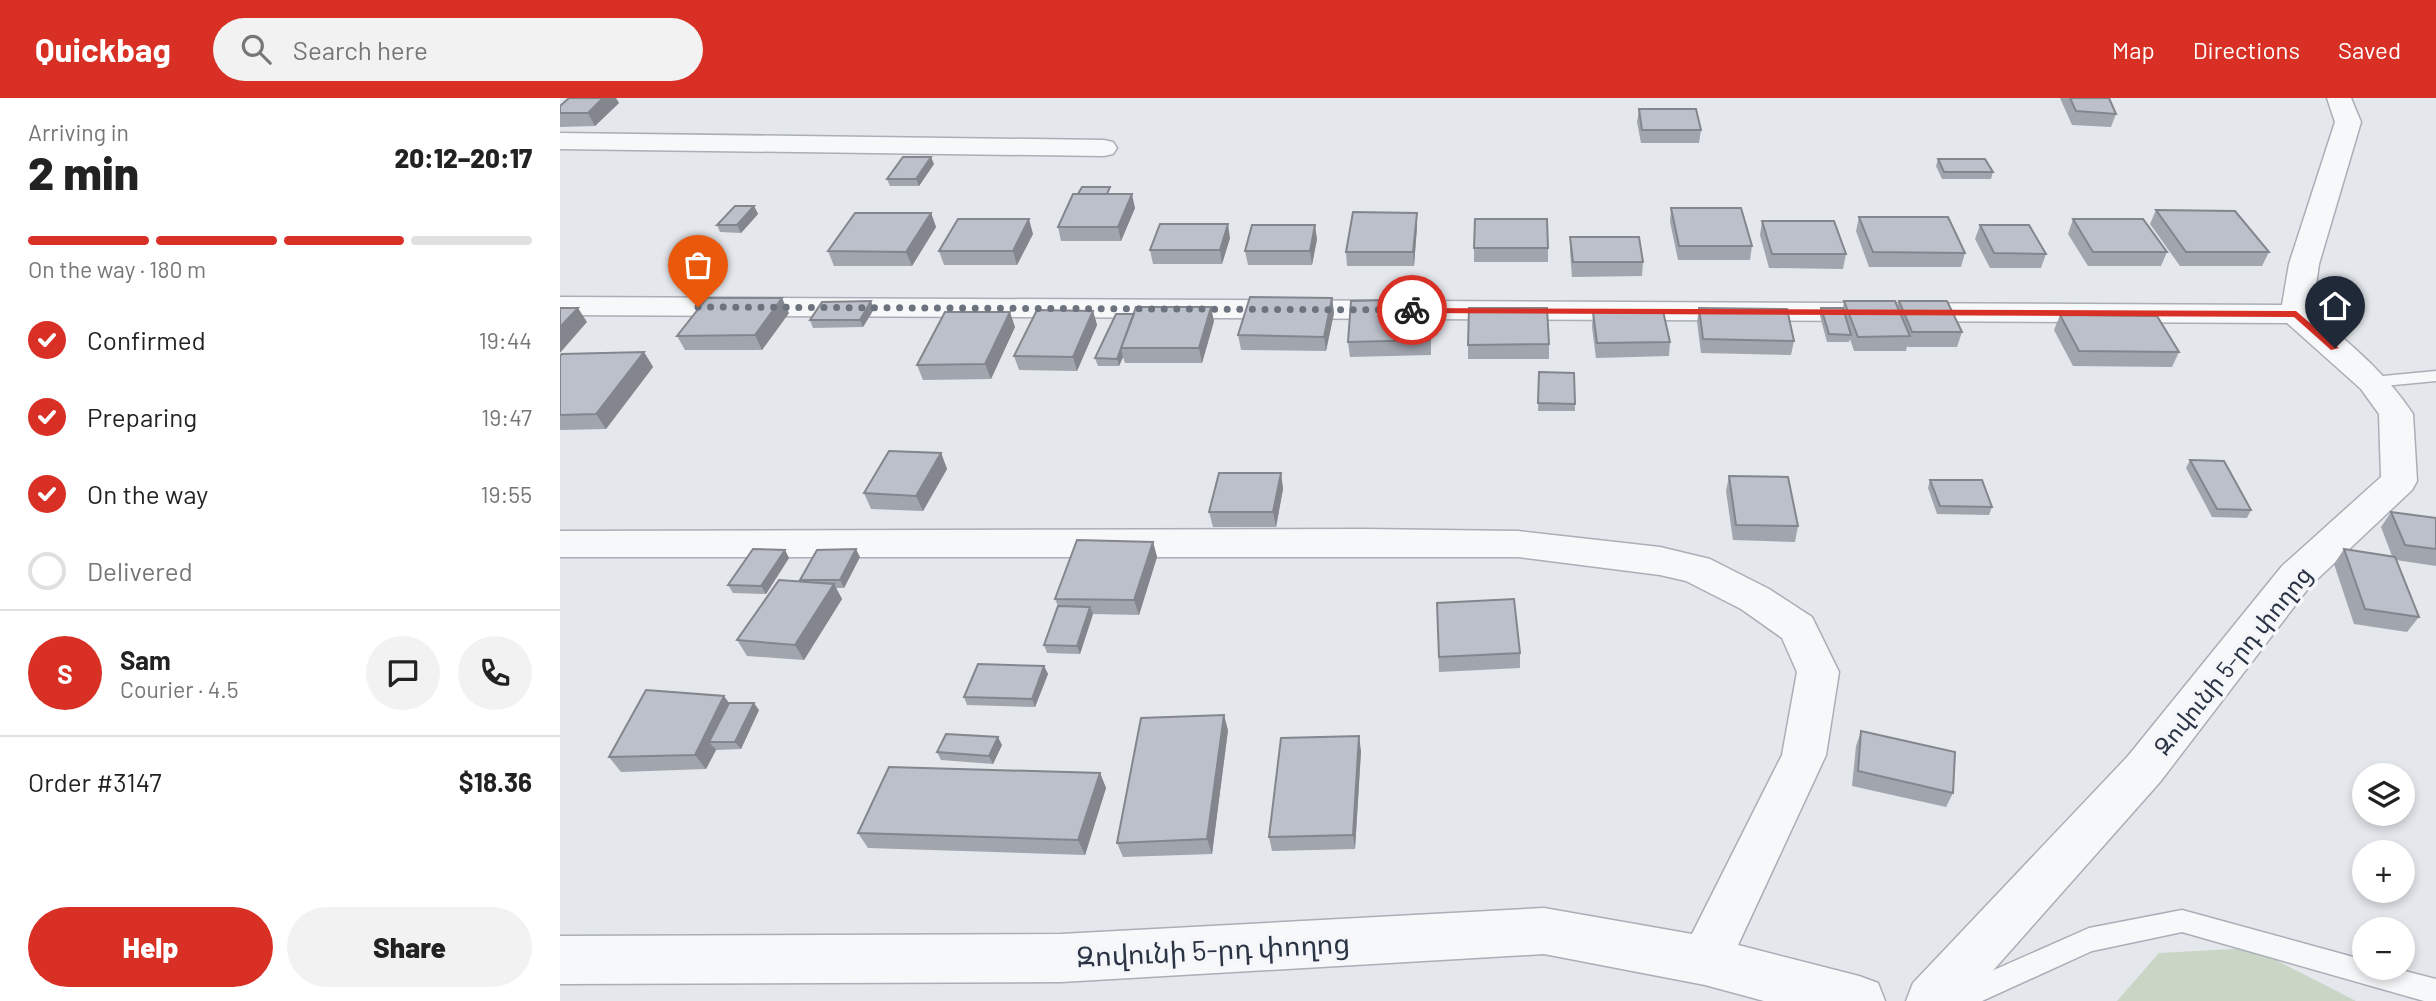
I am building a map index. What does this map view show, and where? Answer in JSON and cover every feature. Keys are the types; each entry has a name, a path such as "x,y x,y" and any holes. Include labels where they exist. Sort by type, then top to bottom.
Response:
{"street":[{"path":"560,306 2296,314 2304,264 2348,122 2339,98"},
{"path":"560,141 1104,148"},
{"name":"Զովունի 5-րդ փողոց","path":"1932,1001 2144,769 2296,576 2399,481 2396,414 2373,382 2296,314"},
{"path":"560,544 1518,544 1660,561 1696,569 1755,599 1798,628 1818,672 1804,755 1705,961"},
{"name":"Զովունի 5-րդ փողոց","path":"560,960 1061,958 1544,931 1705,961 1858,1001"}],"lane":[{"path":"2373,382 2436,376"},
{"path":"1953,1001 2090,940 2182,921 2436,992"}],"green space":[{"path":"2252,948 2356,1001 2117,1001 2159,953"}],"building":[{"path":"569,98 603,98 588,113 560,113 560,106"},
{"path":"2070,98 2109,98 2116,114 2076,111"},
{"path":"1639,109 1696,109 1701,130 1642,130"},
{"path":"903,157 931,157 916,179 887,179"},
{"path":"1938,159 1985,159 1993,172 1944,172"},
{"path":"1082,187 1110,187 1107,194 1078,194"},
{"path":"1073,194 1132,194 1118,227 1058,227"},
{"path":"735,206 754,206 737,225 717,225"},
{"path":"1671,208 1741,208 1752,246 1679,246"},
{"path":"2156,210 2235,211 2269,252 2186,252"},
{"path":"1353,212 1417,213 1413,252 1346,252"},
{"path":"855,213 931,213 906,252 828,251"},
{"path":"1859,217 1948,217 1965,253 1873,252"},
{"path":"958,219 1029,219 1013,251 939,251"},
{"path":"1475,219 1547,219 1548,248 1474,248"},
{"path":"2073,219 2143,219 2167,252 2093,252"},
{"path":"1762,221 1834,221 1846,254 1772,254"},
{"path":"1160,224 1228,224 1220,250 1150,250"},
{"path":"1252,225 1315,225 1310,251 1245,251"},
{"path":"1980,225 2029,225 2046,254 1994,253"},
{"path":"1570,237 1639,237 1643,262 1573,262"},
{"path":"1250,297 1332,298 1324,337 1238,335"},
{"path":"707,298 782,298 755,335 677,336"},
{"path":"1430,299 1430,340 1348,342 1351,301"},
{"path":"871,301 860,320 810,320 822,302"},
{"path":"1844,301 1895,301 1910,336 1858,337"},
{"path":"1899,301 1947,301 1962,332 1912,332"},
{"path":"1136,307 1211,307 1199,348 1121,348"},
{"path":"560,308 578,308 560,327"},
{"path":"1469,308 1547,308 1549,344 1468,345"},
{"path":"1699,308 1787,309 1794,341 1703,339"},
{"path":"1821,308 1843,308 1851,335 1829,334"},
{"path":"1037,310 1093,311 1073,357 1014,356"},
{"path":"1663,311 1670,342 1597,343 1593,312"},
{"path":"945,312 1010,312 985,364 917,365"},
{"path":"1116,314 1134,314 1117,359 1095,358"},
{"path":"2060,315 2157,316 2179,352 2079,351"},
{"path":"644,352 596,414 560,415 562,354"},
{"path":"1539,372 1574,373 1575,404 1538,403"},
{"path":"889,451 941,453 916,496 864,493"},
{"path":"2190,460 2224,461 2251,510 2217,509"},
{"path":"1219,473 1281,473 1273,512 1209,512"},
{"path":"1729,476 1788,477 1798,526 1736,525"},
{"path":"1930,480 1982,480 1992,507 1940,506"},
{"path":"2391,512 2436,518 2436,549 2405,545"},
{"path":"1077,540 1153,542 1134,600 1055,599"},
{"path":"753,549 785,550 761,586 728,585"},
{"path":"856,549 840,580 800,580 817,550"},
{"path":"2344,549 2395,557 2419,617 2365,609"},
{"path":"779,580 834,584 795,645 737,640"},
{"path":"1514,599 1520,653 1439,657 1437,603"},
{"path":"1058,606 1090,607 1077,646 1044,645"},
{"path":"978,664 1044,666 1032,699 964,697"},
{"path":"646,690 724,696 695,755 609,757"},
{"path":"729,703 754,703 735,742 709,742"},
{"path":"1224,715 1207,839 1117,843 1141,718"},
{"path":"1861,731 1955,752 1953,793 1858,771"},
{"path":"946,734 998,737 989,756 937,752"},
{"path":"1359,736 1353,835 1269,837 1281,738"},
{"path":"889,767 1100,773 1078,840 858,833"}],"way so far":[{"path":"698,307 1412,310"}],"route":[{"path":"1412,310 2296,314 2335,348"}]}
